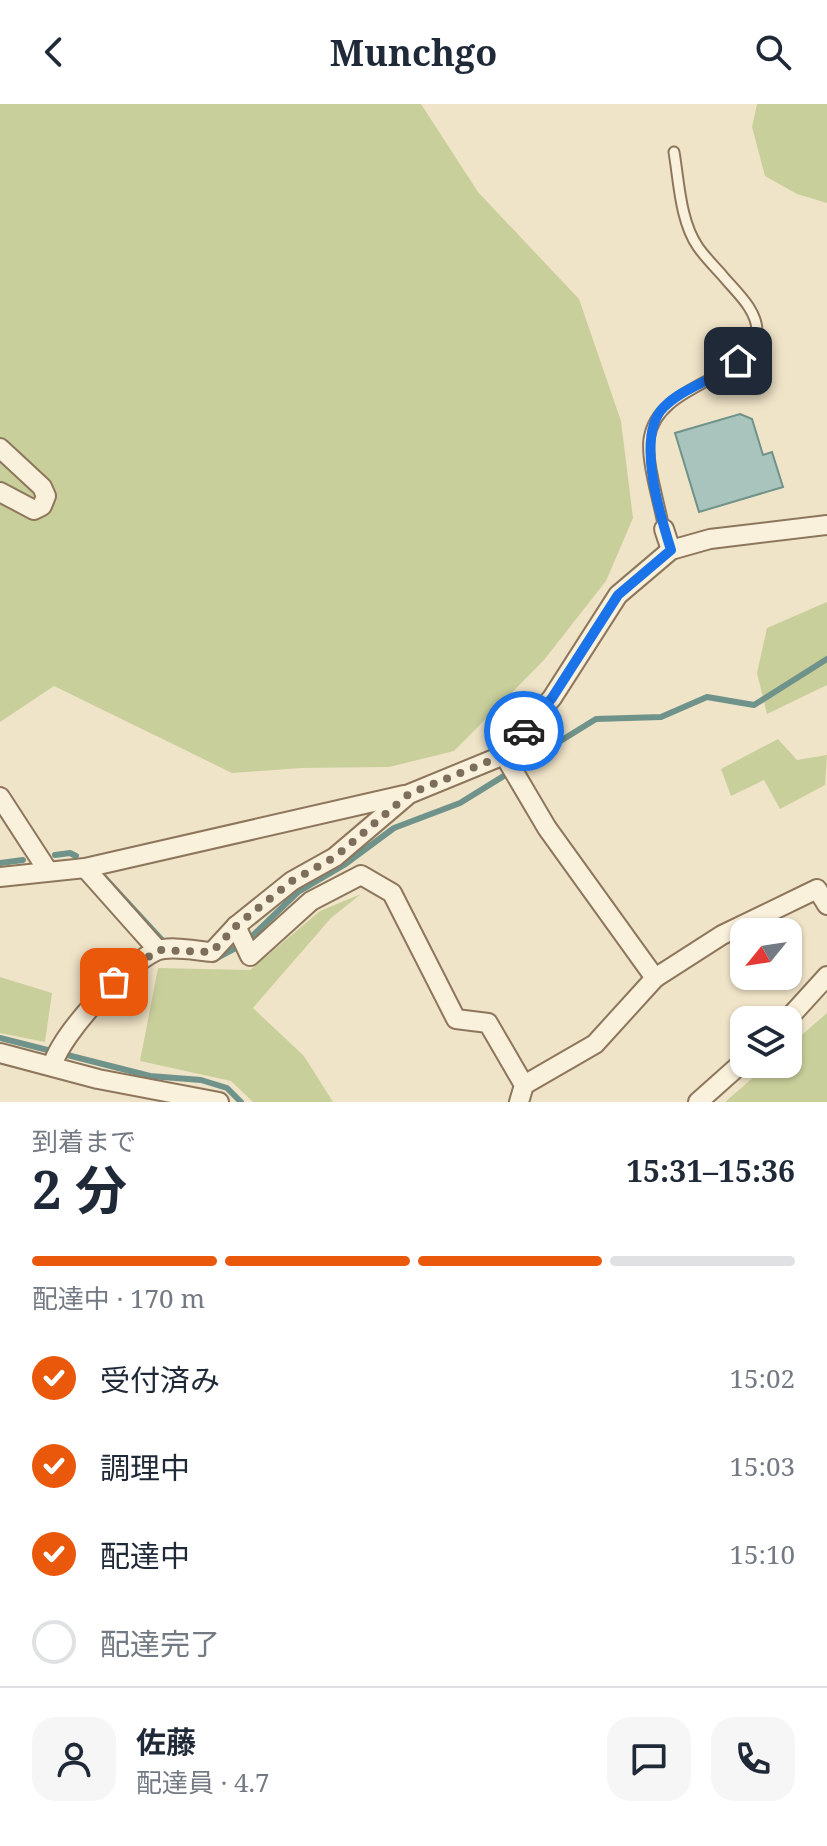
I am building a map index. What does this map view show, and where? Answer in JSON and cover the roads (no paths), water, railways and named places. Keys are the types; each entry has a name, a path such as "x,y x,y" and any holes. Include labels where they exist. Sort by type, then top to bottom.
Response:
{"street":[{"path":"0,448 42,487 46,496 42,506 34,510 0,492"},
{"path":"0,877 85,868 409,794 505,757 552,698 618,595 671,550 710,539 827,525"},
{"path":"664,529 671,550"},
{"path":"505,757 547,828 655,978"},
{"path":"56,1056 114,982 158,950 212,952 292,881 335,857 409,794"},
{"path":"0,797 48,871"},
{"path":"85,868 158,950"},
{"path":"237,929 250,956 311,901 361,875 392,893 456,1019 488,1023 521,1094 595,1044 655,978 722,935 824,892"},
{"path":"800,1006 827,976"},
{"path":"0,1053 56,1056 98,1079 219,1102"},
{"path":"698,1102 730,1073"}],"lane":[{"path":"664,529 648,443 652,425 663,407 726,372 750,350 757,332 754,313 696,244 682,204 674,152"}],"water":[{"path":"740,414 752,419 763,455 772,452 783,487 699,512 675,433"}],"waterway":[{"path":"213,960 245,943 298,892 344,865 394,828 460,803 596,719 661,717 707,697 754,705 827,659"},
{"path":"55,855 70,853 76,856"},
{"path":"0,863 23,860"},
{"path":"105,878 162,940"},
{"path":"0,1038 150,1076 201,1080 227,1088 241,1102"}]}
